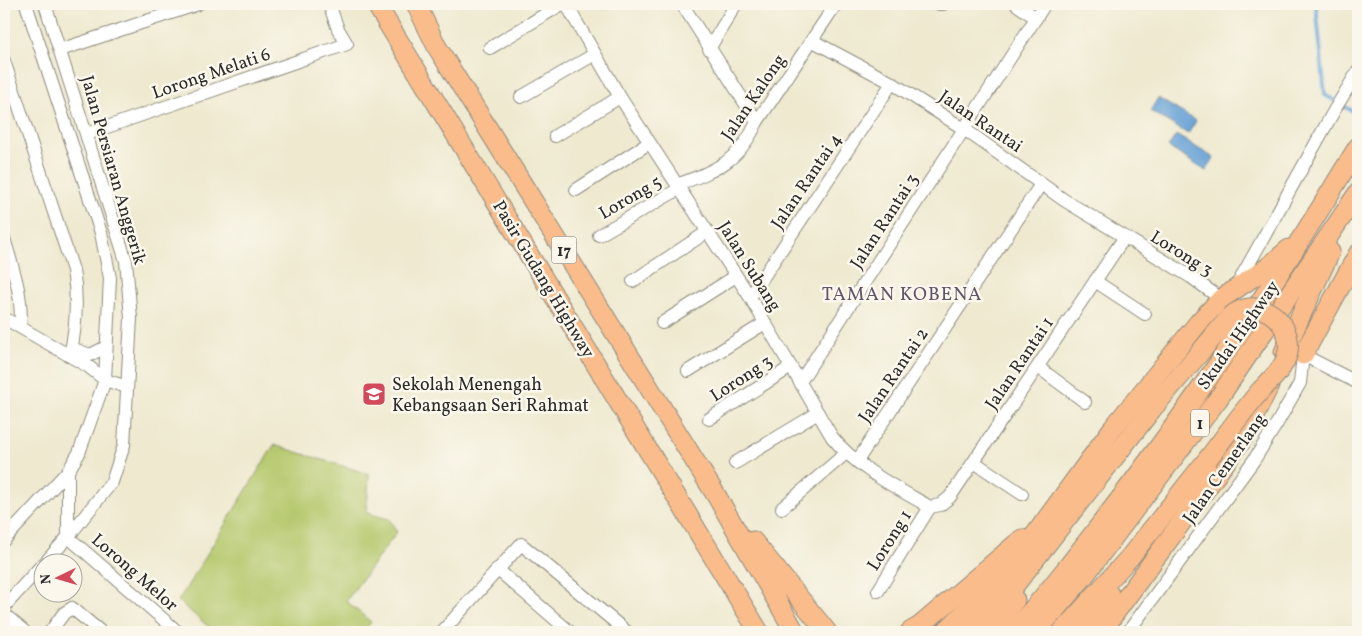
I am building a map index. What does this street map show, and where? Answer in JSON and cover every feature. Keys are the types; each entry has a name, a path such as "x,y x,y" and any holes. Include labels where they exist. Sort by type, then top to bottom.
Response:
{"highway":[{"name":"Pasir Gudang Highway","path":"376,4 758,632"},
{"name":"Pasir Gudang Highway","path":"416,4 437,47 716,495 795,632"},
{"name":"Skudai Highway","path":"1013,632 1056,585 1174,427 1305,235 1358,147"},
{"path":"1101,632 1244,437 1355,199"},
{"name":"Skudai Highway","path":"1036,632 1084,576 1218,399 1355,199"},
{"path":"945,632 1013,564 1044,520 1167,360 1221,299 1268,267 1305,235"},
{"path":"1303,355 1358,254"},
{"path":"966,632 1000,603 1160,399 1230,317 1240,309 1247,308 1262,309 1274,315 1286,329 1289,353 1278,373 1261,391 1129,558 1062,632"},
{"path":"991,632 1082,517 1230,317"},
{"path":"1294,331 1303,355"},
{"path":"716,495 807,632"},
{"path":"716,495 827,632"},
{"path":"910,632 954,598 1044,520"},
{"path":"1081,632 1113,588 1129,558"},
{"path":"725,579 747,632"}],"street":[{"name":"Jalan Persiaran Anggerik","path":"4,540 68,471 78,453 105,380 110,278 101,233 26,4"},
{"name":"Jalan Persiaran Anggerik","path":"46,4 126,261 131,318 124,445 112,482 52,554"},
{"path":"60,50 198,4"},
{"name":"Lorong Melati 6","path":"86,134 347,44 338,29 329,4"},
{"path":"490,48 562,4"},
{"name":"Jalan Subang","path":"566,4 620,97 750,297 832,437 845,454 884,481 935,506"},
{"path":"682,4 757,122"},
{"path":"709,48 736,4"},
{"name":"Jalan Kalong","path":"678,187 727,163 748,140 757,122 836,4"},
{"path":"1016,4 1036,18"},
{"name":"Jalan Rantai 3","path":"800,382 1045,4"},
{"name":"Jalan Rantai","path":"813,41 892,84 964,129 1041,184 1124,238"},
{"path":"522,97 595,54"},
{"path":"4,61 73,270 76,288 71,352"},
{"path":"1236,287 1358,71"},
{"name":"Jalan Rantai 4","path":"750,297 892,84"},
{"path":"555,136 620,97"},
{"path":"576,190 649,143"},
{"name":"Jalan Rantai 2","path":"857,461 1041,184"},
{"name":"Lorong 5","path":"599,235 678,187"},
{"path":"633,281 707,232"},
{"path":"4,238 20,298 20,327"},
{"name":"Jalan Rantai 1","path":"935,506 950,497 1124,238"},
{"name":"Lorong 3","path":"1124,238 1191,277 1221,299"},
{"path":"662,323 736,276"},
{"path":"1095,281 1145,314"},
{"path":"4,318 71,352 105,380 127,387"},
{"path":"688,371 765,324"},
{"path":"71,352 90,356 106,346"},
{"path":"1303,355 1358,383"},
{"name":"Jalan Cemerlang","path":"1128,632 1254,460 1272,432 1300,383 1303,355"},
{"name":"Lorong 3","path":"709,419 791,367"},
{"path":"1038,367 1085,402"},
{"path":"735,463 818,414"},
{"path":"782,508 845,454"},
{"path":"974,462 1022,494"},
{"path":"68,471 68,537"},
{"name":"Lorong 1","path":"878,591 935,506"},
{"name":"Lorong Melor","path":"68,537 178,632"},
{"path":"442,632 521,544 627,632"},
{"path":"497,569 570,632"},
{"name":"Jalan Persiaran Anggerik","path":"4,607 32,576"},
{"path":"50,632 64,613 72,608 101,632"},
{"path":"4,614 25,632"}],"green space":[{"path":"274,445 369,474 367,513 389,519 397,532 346,601 371,622 363,632 215,632 178,601"}],"water":[{"path":"1158,98 1196,121 1188,134 1150,111"},
{"path":"1176,135 1214,158 1206,171 1168,147"}],"waterway":[{"path":"1316,4 1325,95 1354,112"}],"place":[{"name":"Sekolah Menengah Kebangsaan Seri Rahmat","path":"374,394"}],"district":[{"name":"TAMAN KOBENA","path":"902,293"}]}
